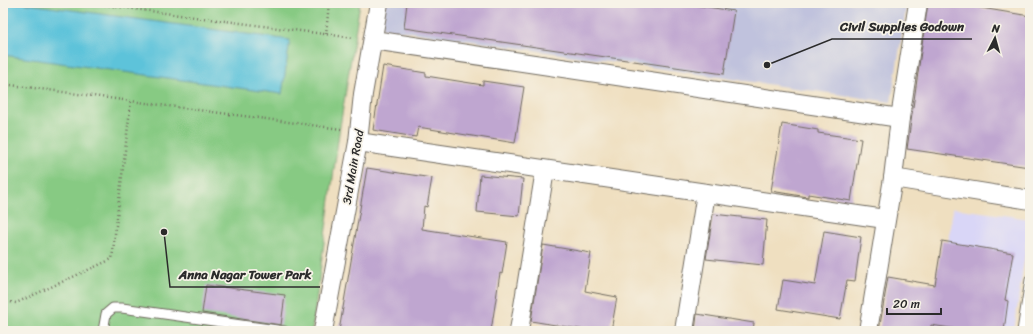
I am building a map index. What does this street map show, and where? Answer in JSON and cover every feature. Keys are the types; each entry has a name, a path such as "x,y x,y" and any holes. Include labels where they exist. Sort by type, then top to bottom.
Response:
{"street":[{"name":"3rd Main Road","path":"323,331 359,137 364,94 379,3"},
{"path":"868,331 885,219 893,178 900,118 918,3"},
{"path":"373,40 900,118"},
{"path":"359,137 546,170 885,219"},
{"path":"518,331 546,170"},
{"path":"893,178 1030,200"},
{"path":"684,331 706,193"}],"lane":[{"path":"1022,331 1030,280"},
{"path":"103,331 106,314 113,308 122,308 284,331"}],"path":[{"path":"89,3 373,40"},
{"path":"326,34 329,3"},
{"path":"3,84 131,101 359,137"},
{"path":"3,301 16,303 112,259 131,101"}],"shaded area":[{"path":"385,3 907,3 891,102 382,28"},
{"path":"953,208 1030,219 1014,331 934,331"}],"green space":[{"path":"3,3 360,3 339,133 312,331 3,331"}],"water":[{"path":"3,3 21,3 290,40 282,94 3,55"}],"building":[{"path":"407,3 680,3 734,11 724,74 404,28"},
{"path":"928,3 976,3 975,7 1030,16 1029,167 907,149"},
{"path":"383,66 426,73 426,76 483,85 483,81 524,87 515,143 418,127 416,137 373,130"},
{"path":"782,124 818,130 818,133 861,139 851,201 808,194 808,197 771,191"},
{"path":"367,168 432,178 427,207 424,206 422,229 507,242 502,274 500,273 491,331 339,331"},
{"path":"480,175 523,179 519,216 477,212"},
{"path":"713,214 767,220 763,265 706,259"},
{"path":"824,231 861,237 855,281 847,280 840,319 778,309 783,280 815,285"},
{"path":"942,241 1013,253 1005,300 1008,301 1004,331 970,331 931,325 930,331 879,331 888,277 935,285"},
{"path":"543,245 591,253 585,291 617,297 611,331 592,331 531,321"},
{"path":"206,285 285,295 281,325 202,313"},
{"path":"697,314 754,323 753,331 695,331"}],"place":[{"name":"Civil Supplies Godown","path":"767,65"},
{"name":"Anna Nagar Tower Park","path":"164,232"}]}
